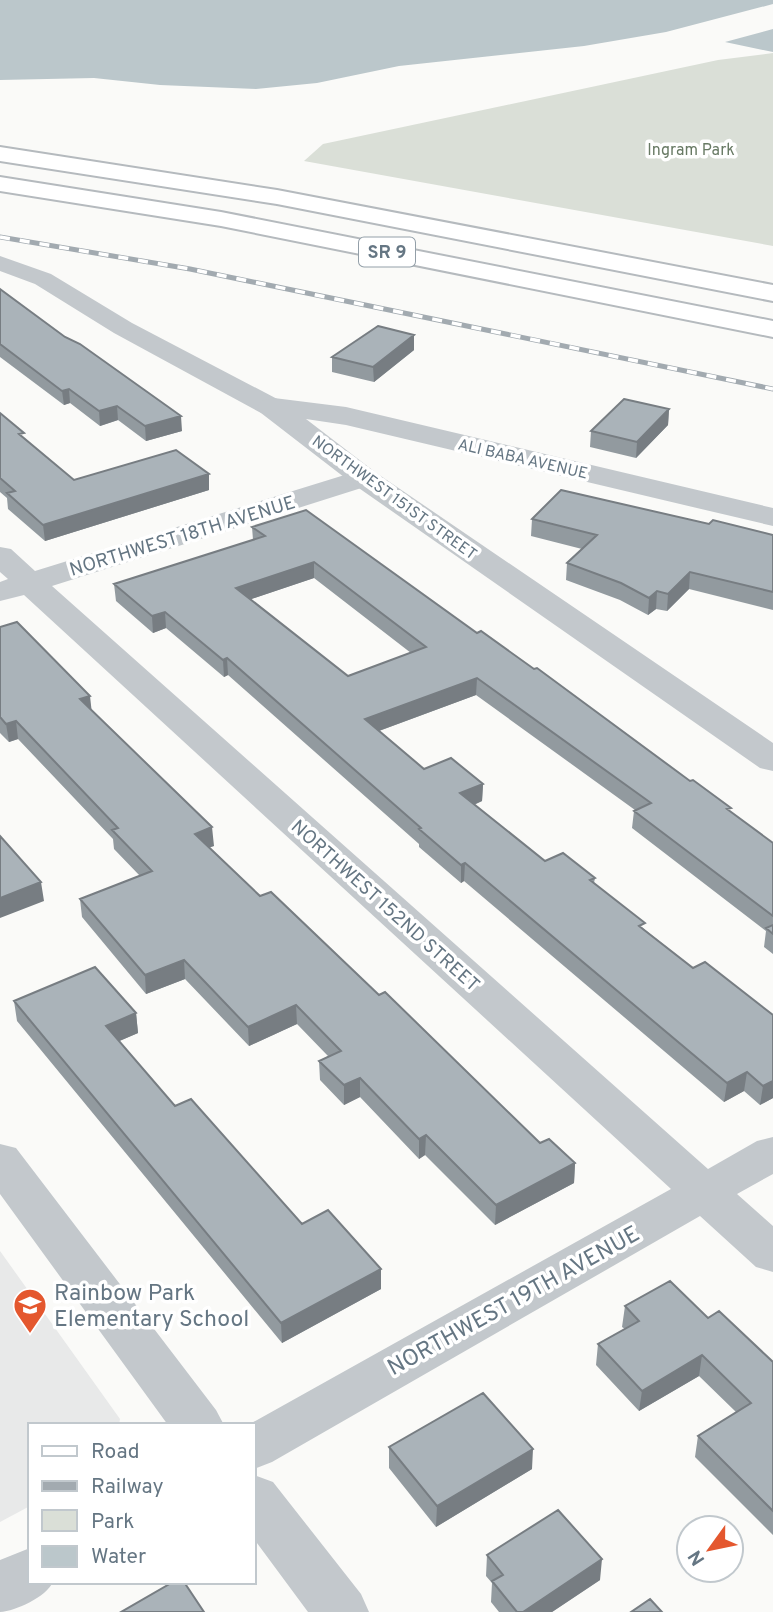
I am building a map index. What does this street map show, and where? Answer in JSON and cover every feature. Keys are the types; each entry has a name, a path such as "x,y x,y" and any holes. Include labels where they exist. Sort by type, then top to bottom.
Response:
{"main road":[{"name":"SR 9","path":"0,154 277,197 764,292"},
{"name":"SR 9","path":"0,184 221,219 773,329"},
{"path":"729,320 764,292"}],"street":[{"name":"NORTHWEST 151ST STREET","path":"0,262 43,278 123,328 271,407 364,478 773,761"},
{"name":"ALI BABA AVENUE","path":"271,407 346,416 773,517"},
{"name":"NORTHWEST 18TH AVENUE","path":"15,588 364,478"},
{"name":"NORTHWEST 152ND STREET","path":"0,556 15,588 773,1254"},
{"name":"NORTHWEST 19TH AVENUE","path":"256,1446 773,1153"},
{"path":"0,1160 197,1423"},
{"path":"256,1501 341,1612"},
{"path":"0,1589 28,1573"}],"shaded area":[{"name":"Rainbow Park Elementary School","path":"0,1251 120,1419 119,1423 28,1423 28,1507 0,1522"}],"green space":[{"name":"Ingram Park","path":"773,53 773,246 304,161 323,144 718,60"}],"water":[{"path":"0,0 773,0 773,4 666,32 584,46 399,66 317,83 256,89 160,85 94,78 0,80"},
{"path":"773,29 773,52 725,42"}],"building":[{"path":"0,289 181,416 145,426 117,406 99,411 69,389 62,391 0,344"},
{"path":"378,326 414,335 373,367 332,357"},
{"path":"624,399 669,409 637,442 591,431"},
{"path":"0,413 24,433 19,434 74,480 176,450 209,474 43,525 7,493 15,491 0,478"},
{"path":"561,490 709,524 713,520 773,535 773,592 690,572 668,594 657,591 649,598 621,583 567,563 597,535 532,519"},
{"path":"306,510 477,633 481,631 534,669 537,668 731,808 727,809 773,843 773,916 634,811 651,803 477,678 365,719 424,769 451,758 483,784 460,793 545,861 563,853 595,878 590,880 645,923 639,926 693,968 705,962 773,1015 773,1081 763,1086 747,1072 727,1083 465,863 461,865 227,658 223,660 165,612 152,616 114,584 265,536 252,527","holes":["314,562 426,647 348,676 236,588"]},
{"path":"17,622 90,696 80,699 212,827 195,834 260,896 271,892 379,995 385,992 540,1143 549,1139 575,1163 496,1205 426,1135 419,1139 360,1078 344,1085 319,1061 341,1051 296,1005 248,1027 184,960 145,975 80,899 152,871 112,830 118,828 16,721 6,724 0,717 0,627"},
{"path":"0,836 41,882 0,898"},
{"path":"773,925 773,934 766,928"},
{"path":"95,967 136,1013 106,1026 175,1106 191,1099 302,1224 328,1210 381,1269 281,1323 14,1001"},
{"path":"670,1281 708,1318 719,1311 773,1362 773,1511 698,1436 751,1403 702,1355 642,1391 598,1344 639,1321 625,1306"},
{"path":"483,1393 533,1449 437,1506 389,1447"},
{"path":"558,1510 602,1559 523,1612 517,1612 492,1581 503,1575 487,1555"},
{"path":"170,1584 185,1584 204,1612 121,1612"},
{"path":"650,1599 662,1612 631,1612"}],"railway":[{"path":"0,237 190,269 773,389"}],"place":[{"name":"Rainbow Park Elementary School","path":"30,1335"}]}
